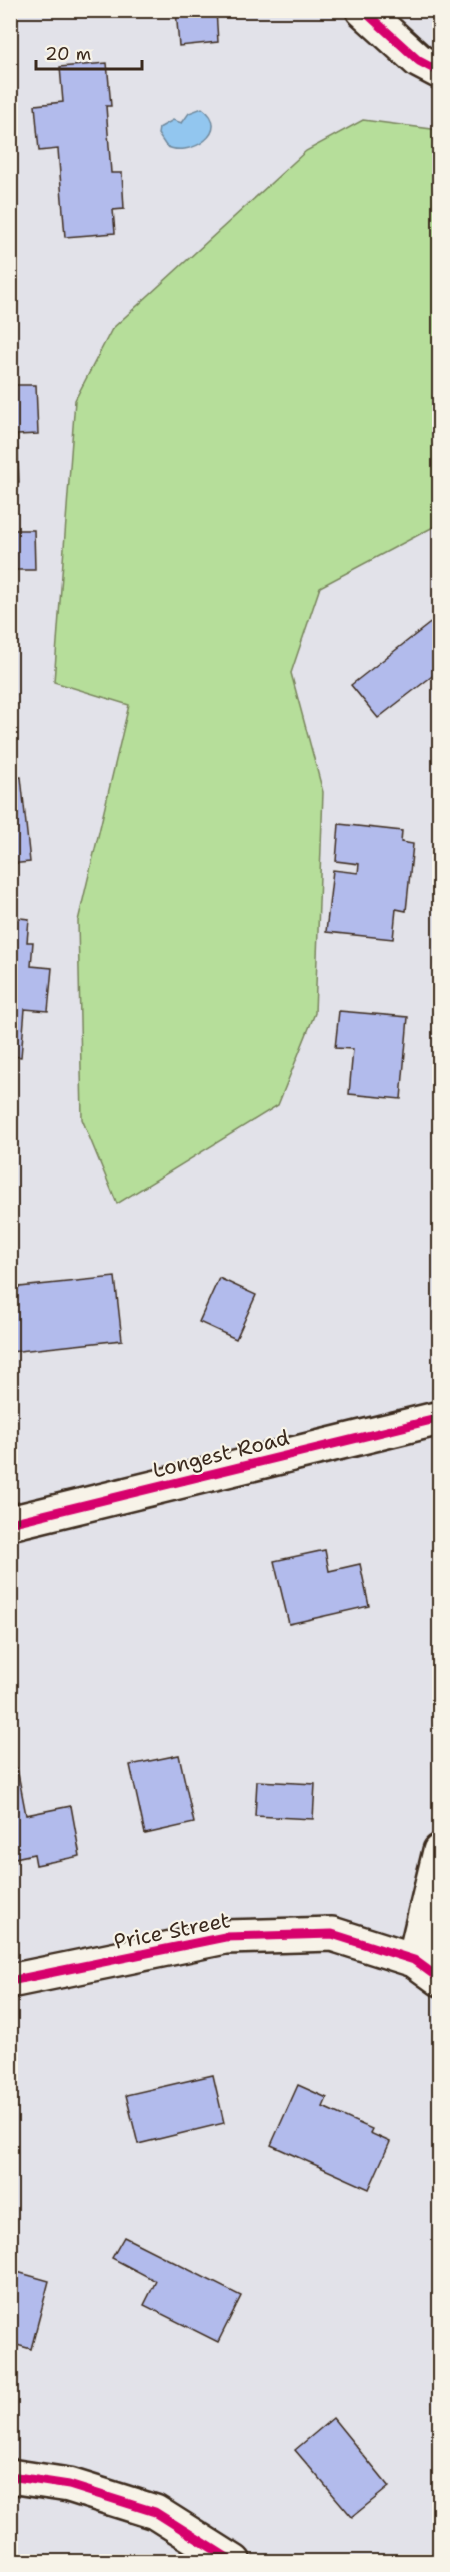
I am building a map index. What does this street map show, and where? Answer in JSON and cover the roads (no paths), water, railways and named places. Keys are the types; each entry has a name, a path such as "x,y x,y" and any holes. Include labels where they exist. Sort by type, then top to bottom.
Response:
{"street":[{"path":"363,10 419,61 440,72"},
{"name":"Longest Road","path":"10,1523 440,1418"},
{"path":"427,1969 440,1851"},
{"name":"Price Street","path":"10,1981 225,1936 332,1934 427,1969"},
{"path":"10,2476 69,2485 155,2512 234,2562"}],"water":[{"path":"202,108 211,117 213,125 211,134 196,146 186,149 166,146 158,134 159,128 173,120 182,123 189,113"}]}
